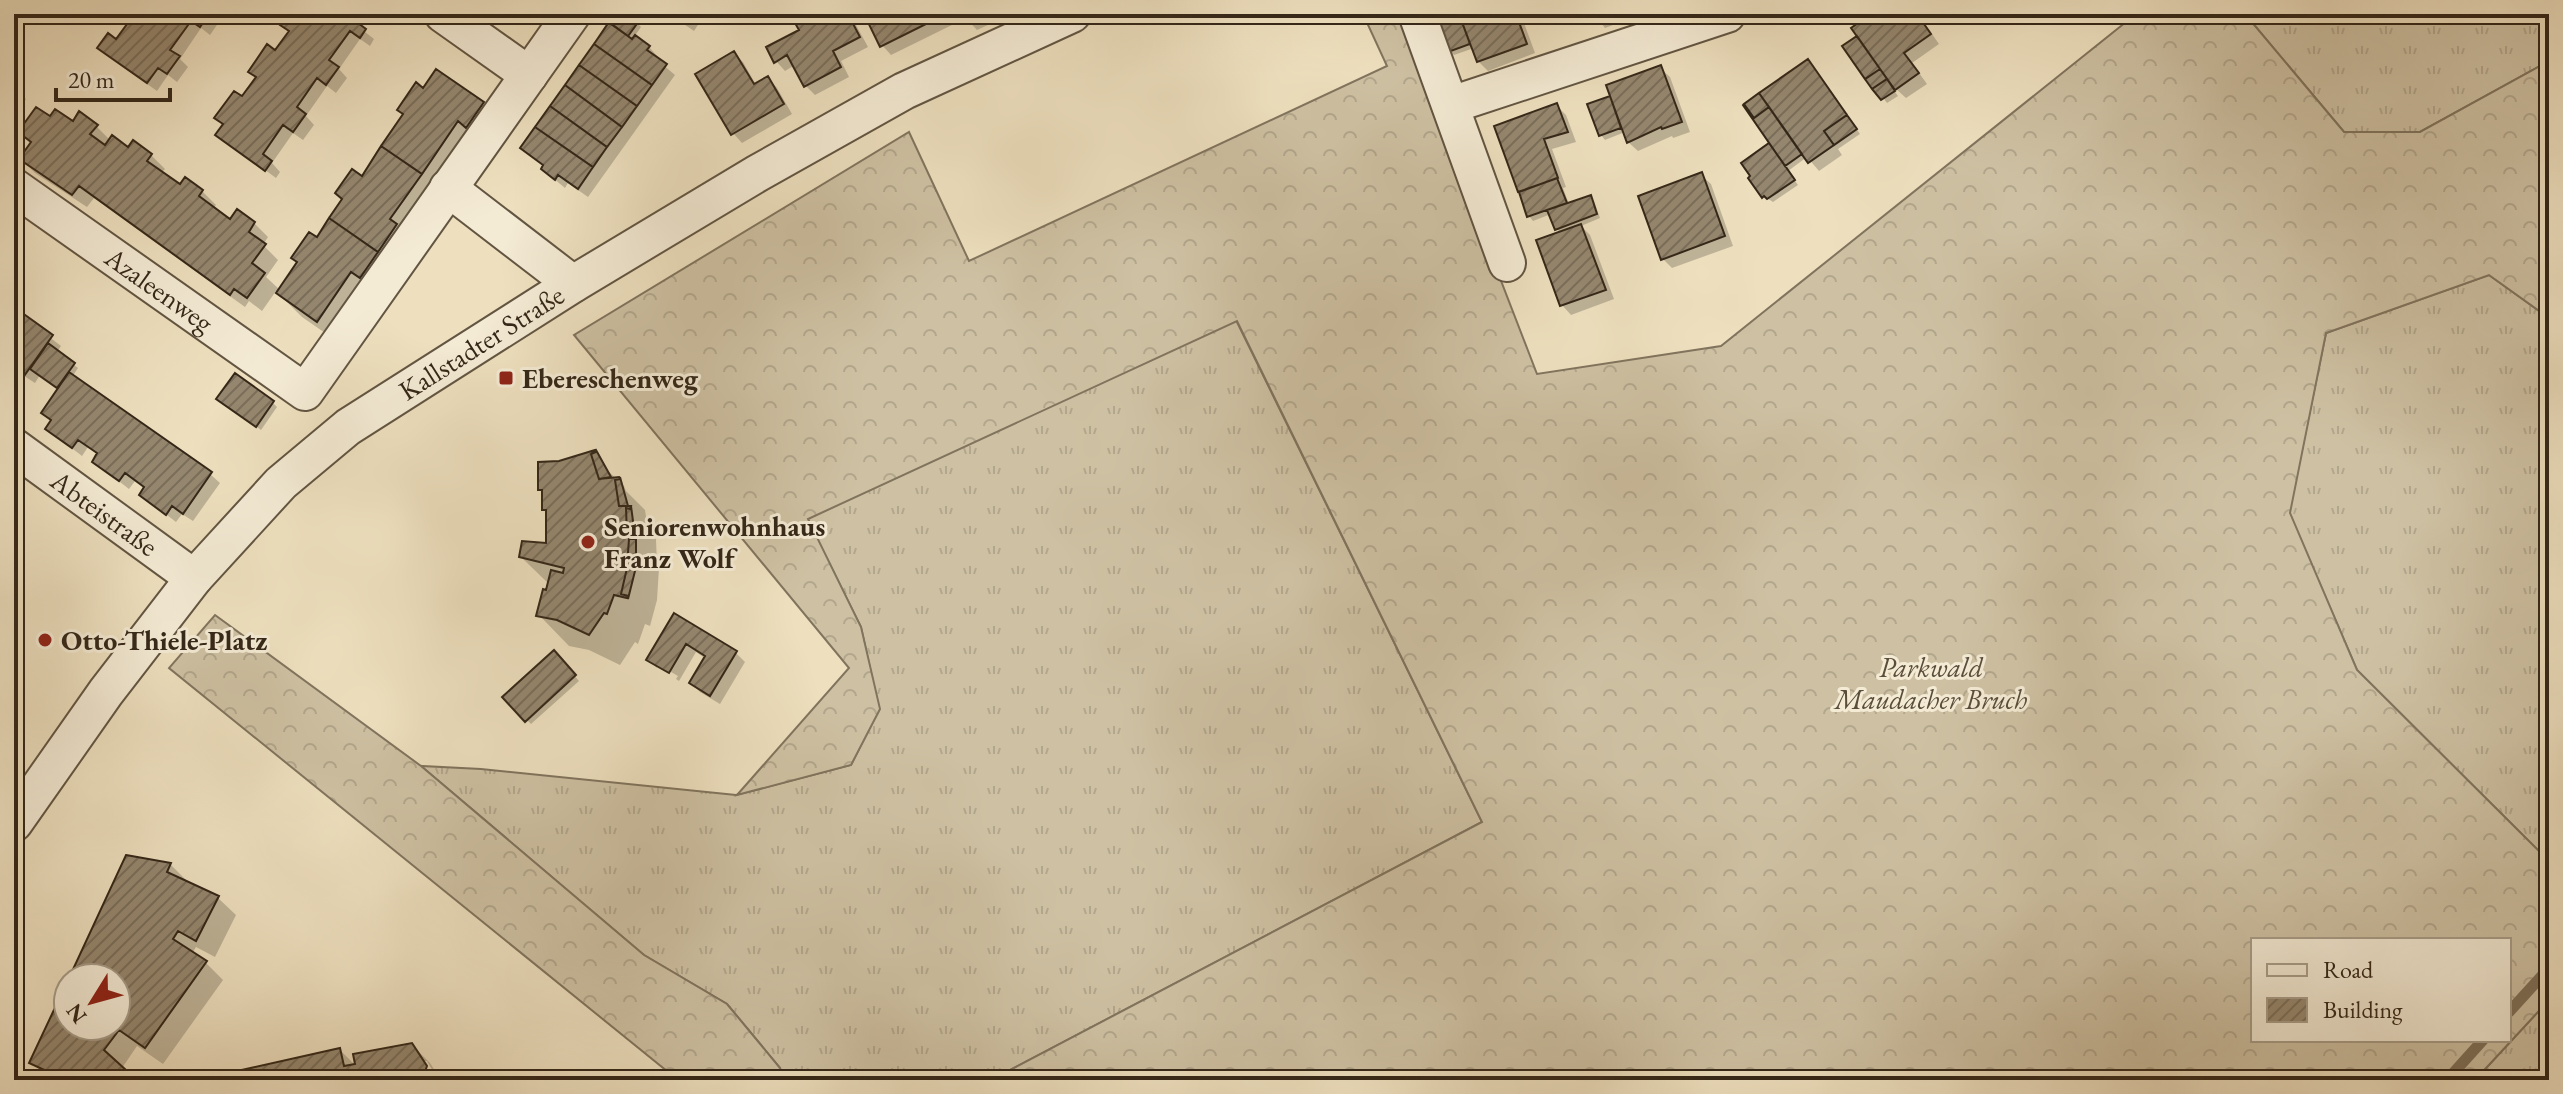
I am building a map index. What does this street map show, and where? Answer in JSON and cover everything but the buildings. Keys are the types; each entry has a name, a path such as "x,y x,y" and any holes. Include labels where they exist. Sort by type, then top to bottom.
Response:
{"street":[{"path":"443,14 529,75"},
{"path":"572,14 448,188 573,284"},
{"name":"Kallstadter Straße","path":"14,823 106,692 194,578 281,483 348,427 573,284 758,173 904,91 1072,14"},
{"path":"1417,14 1507,263"},
{"path":"1451,105 1727,14"},
{"name":"Azaleenweg","path":"14,187 305,392 448,188"},
{"name":"Abteistraße","path":"14,447 194,578"}],"green space":[{"name":"Parkwald Maudacher Bruch","path":"1363,14 1398,14 1537,374 1721,346 2136,14 2245,14 2344,132 2420,132 2549,61 2549,318 2489,275 2326,333 2290,513 2357,670 2549,861 2549,1000 2511,1041 2511,938 2251,938 2251,1042 2510,1042 2475,1080 991,1080 1482,822 1237,321 808,519 861,627 880,709 851,765 737,795 849,668 574,335 909,132 969,261 1387,66"},
{"path":"2245,14 2549,14 2549,61 2420,132 2344,132"},
{"path":"2489,275 2549,318 2549,861 2357,670 2289,513 2326,333"},
{"path":"1236,320 1482,822 991,1080 783,1080 780,1068 727,1004 644,955 421,766 481,769 736,795 851,765 879,709 861,627 807,519"},
{"path":"215,615 421,766 644,955 727,1004 780,1068 783,1080 678,1080 169,668"},
{"path":"2549,1000 2549,1080 2475,1080"}],"waterway":[{"path":"2511,1010 2549,968"},
{"path":"2447,1080 2481,1042"}],"place":[{"name":"Ebereschenweg","path":"506,378"},
{"name":"Seniorenwohnhaus Franz Wolf","path":"588,542"},
{"name":"Otto-Thiele-Platz","path":"45,640"}]}
